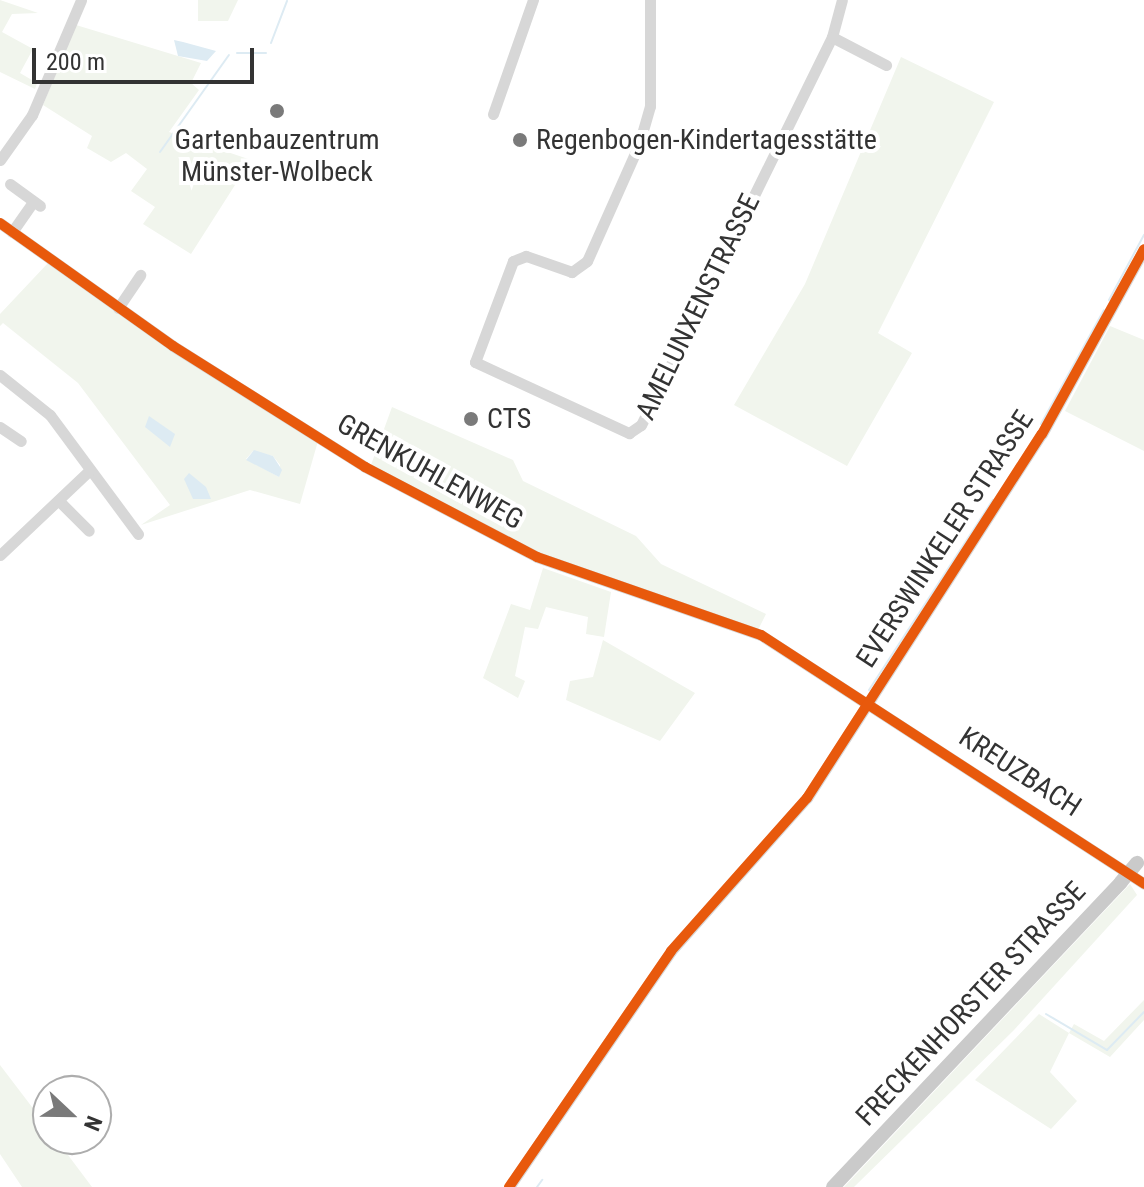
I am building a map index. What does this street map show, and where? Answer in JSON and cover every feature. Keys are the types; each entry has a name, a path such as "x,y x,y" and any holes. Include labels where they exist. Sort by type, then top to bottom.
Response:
{"main road":[{"name":"FRECKENHORSTER STRASSE","path":"833,1187 1140,859"}],"street":[{"path":"0,160 32,115 81,0"},
{"path":"493,114 533,0"},
{"name":"AMELUNXENSTRASSE","path":"650,0 650,106 640,142 587,261 572,272 526,256 513,261 475,362 629,433 641,425 832,37 842,0"},
{"path":"832,37 886,65"},
{"path":"10,184 36,204 12,232"},
{"name":"GRENKUHLENWEG","path":"0,223 118,308 325,443 452,514 537,557 761,635 869,702"},
{"name":"EVERSWINKELER STRASSE","path":"509,1187 665,959 788,825 1042,434 1144,249"},
{"path":"118,308 140,275"},
{"path":"0,377 50,415 138,534"},
{"path":"0,427 21,441"},
{"path":"0,555 90,470"},
{"path":"59,501 89,531"},
{"name":"KREUZBACH","path":"869,702 1144,884"}],"shaded area":[{"path":"0,0 38,13 12,14 2,32 33,49 20,73 37,83 35,89 0,72"},
{"path":"198,0 238,0 228,21 198,21"},
{"path":"76,25 201,63 191,83 199,90 169,132 251,160 191,254 143,224 155,207 131,191 147,169 126,153 111,162 87,148 92,136 43,105"},
{"path":"174,40 216,51 207,61 178,56"},
{"path":"901,57 994,102 878,333 912,353 847,466 734,405 805,284"},
{"path":"48,263 318,441 300,504 250,490 141,525 170,505 78,383 3,323 0,326 0,314","holes":["253,451 273,456 280,465 279,477 246,459"]},
{"path":"1110,326 1144,340 1144,451 1065,411"},
{"path":"392,407 513,460 523,481 636,536 661,564 766,614 757,632 540,554 371,465"},
{"path":"149,416 175,434 170,447 145,427"},
{"path":"254,450 273,456 282,470 279,477 246,460"},
{"path":"189,473 206,487 211,499 193,499 184,479"},
{"path":"543,568 611,592 604,637 586,634 588,617 546,607 538,629 525,627 515,676 525,681 518,698 483,678 511,604 530,610"},
{"path":"603,640 695,693 660,741 566,700 570,681 593,677"},
{"path":"1130,884 1137,895 1014,1030 854,1187 844,1187"},
{"path":"1144,1000 1144,1020 1110,1057 1069,1033 1074,1024 1104,1041"},
{"path":"1039,1014 1069,1033 1050,1072 1077,1101 1051,1129 975,1080"},
{"path":"0,1065 32,1107 32,1155 68,1155 92,1187 22,1187 0,1154"}],"waterway":[{"path":"271,43 287,1"},
{"path":"237,53 266,53"},
{"path":"160,152 229,55"},
{"path":"1109,300 1144,235"},
{"path":"1041,424 1104,310"},
{"path":"869,690 993,500"},
{"path":"1046,1014 1107,1050 1144,1012"},
{"path":"537,1187 542,1180"}],"cycle path":[{"path":"0,223 173,346 365,467 537,557 761,635 1144,884"},
{"path":"509,1187 671,951 807,798 1042,434 1144,249"}],"place":[{"name":"Gartenbauzentrum Münster-Wolbeck","path":"277,111"},
{"name":"Regenbogen-Kindertagesstätte","path":"520,140"},
{"name":"CTS","path":"471,419"}]}
